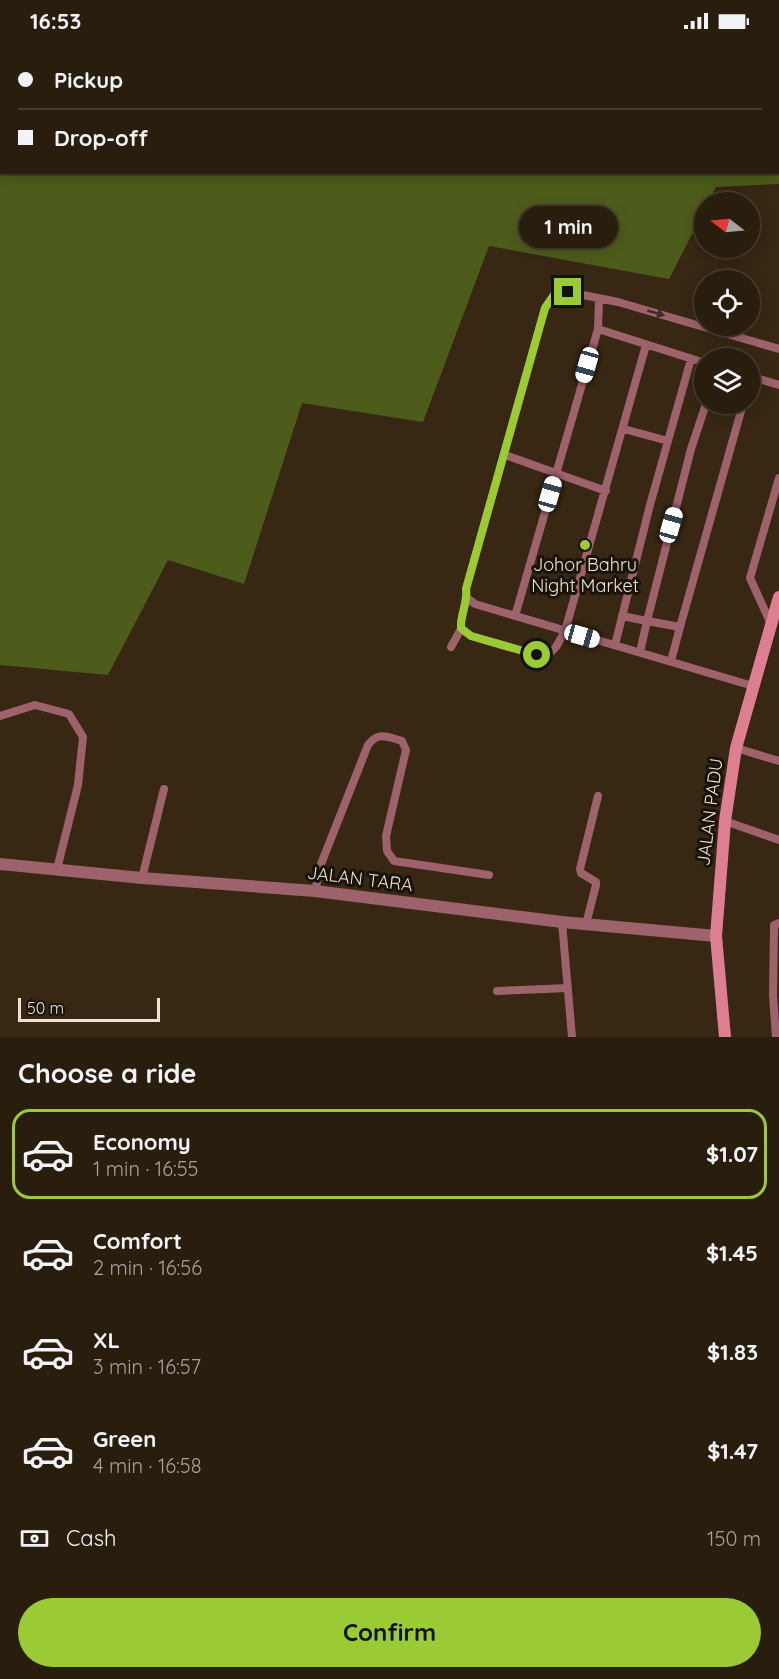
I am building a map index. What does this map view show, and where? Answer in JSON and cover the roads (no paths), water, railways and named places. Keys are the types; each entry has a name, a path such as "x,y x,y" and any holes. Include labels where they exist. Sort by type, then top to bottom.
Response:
{"street":[{"name":"JALAN PADU","path":"726,1037 716,936 725,821 736,748 779,597"},
{"name":"JALAN TARA","path":"0,864 142,878 315,891 562,922 716,936"}],"lane":[{"path":"451,647 461,628 460,616 467,598 466,589 506,455 545,308 554,295 568,292 618,302 779,350"},
{"path":"514,616 598,329 599,300"},
{"path":"598,329 694,360"},
{"path":"461,628 471,636 537,655 548,655 556,647 565,631 646,345"},
{"path":"615,645 690,359"},
{"path":"760,379 779,384"},
{"path":"640,652 703,414"},
{"path":"671,661 740,414"},
{"path":"624,429 668,441"},
{"path":"506,455 606,491"},
{"path":"771,624 750,578 779,478"},
{"path":"467,598 475,604 753,686"},
{"path":"622,616 680,627"},
{"path":"0,716 35,705 69,714 83,737 78,785 57,869"},
{"path":"315,891 321,864 368,745 374,737 380,735 402,741 406,750 386,836 387,851 394,861 489,875"},
{"path":"736,748 779,761"},
{"path":"142,878 164,789"},
{"path":"586,924 596,882 581,873 580,869 598,796"},
{"path":"725,821 779,840"},
{"path":"562,922 572,1037"},
{"path":"776,1037 773,994 774,925 779,923"},
{"path":"497,990 568,988"}],"place":[{"name":"Johor Bahru Night Market","path":"585,545"}]}
